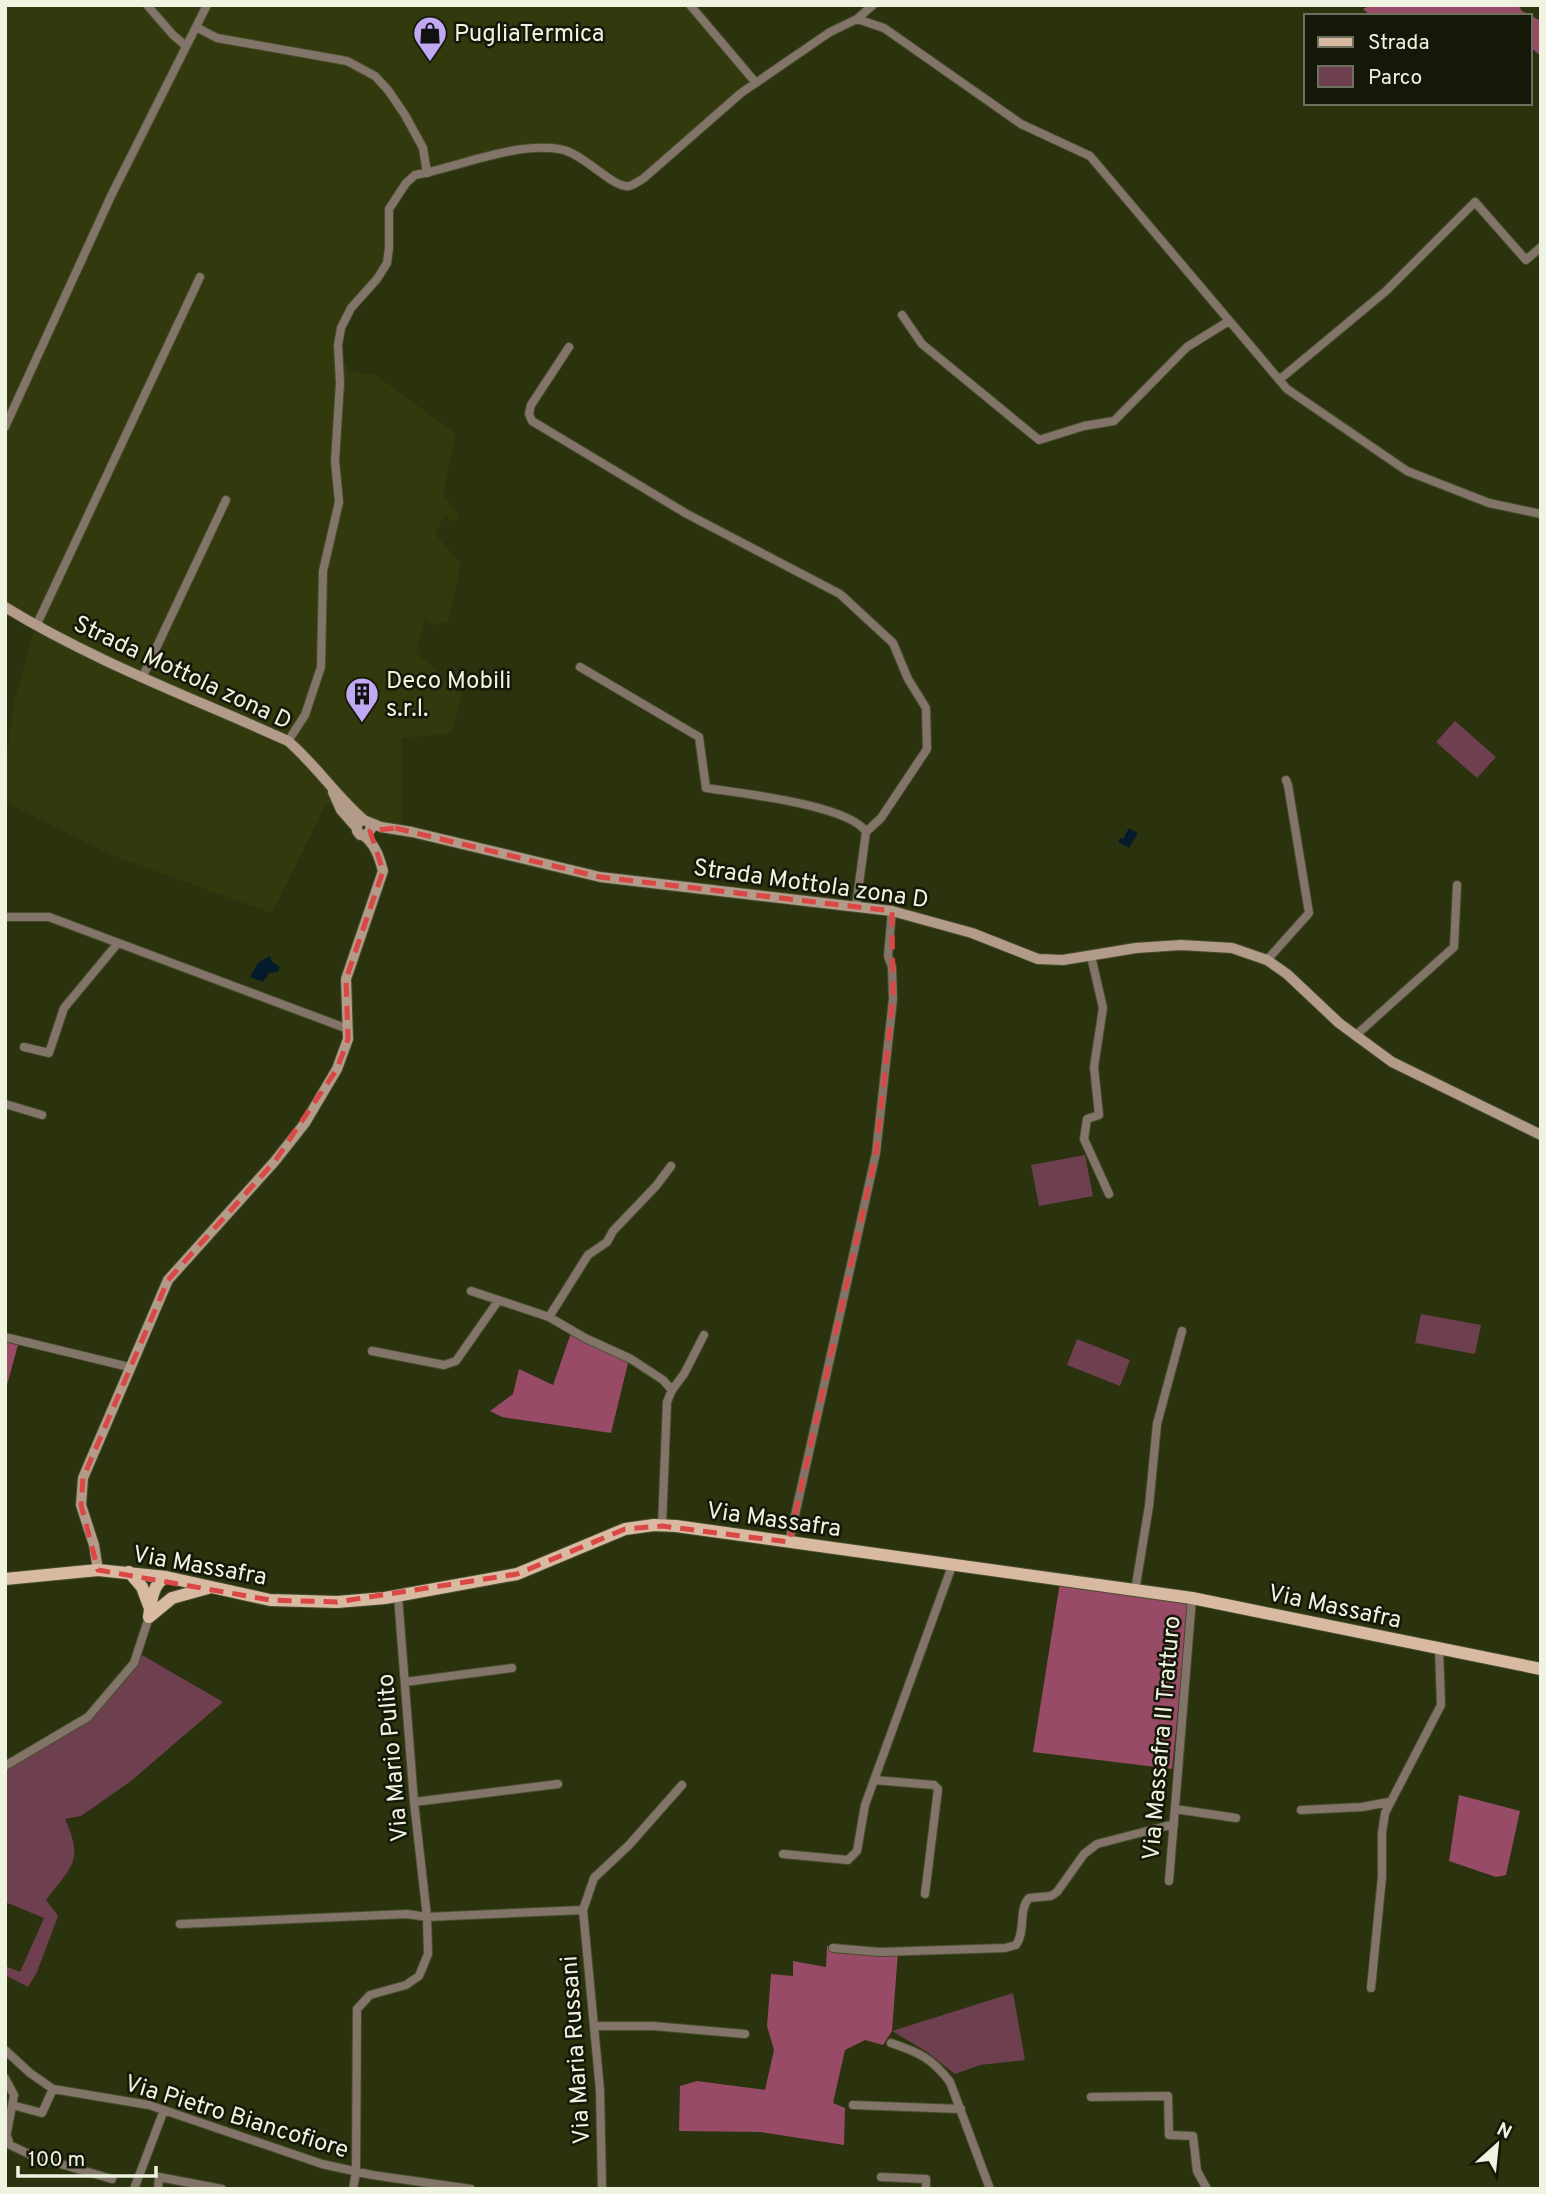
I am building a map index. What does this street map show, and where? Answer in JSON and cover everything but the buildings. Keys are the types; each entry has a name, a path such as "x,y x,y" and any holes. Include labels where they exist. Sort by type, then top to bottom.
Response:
{"main road":[{"name":"Strada Mottola zona D","path":"5,607 36,626 142,678 288,741 305,755 332,789 341,810 366,831 382,832 395,828 600,877 892,911 972,933 1038,959 1063,960 1136,948 1205,945 1232,948 1267,961 1287,974 1355,1035 1392,1062 1541,1135"},
{"path":"98,1570 94,1545 81,1505 83,1478 169,1280 275,1161 305,1122 338,1069 348,1039 346,979 383,871 379,855 366,831"},
{"name":"Via Massafra","path":"5,1579 98,1570 129,1572 166,1577 270,1600 337,1602 398,1596 517,1574 625,1529 662,1526 1192,1598 1541,1669"},
{"path":"129,1572 146,1594 149,1613"},
{"path":"149,1613 155,1588 162,1578 166,1577 171,1587 163,1604"},
{"path":"149,1613 178,1595 212,1587"}],"street":[{"path":"147,5 173,35 187,46"},
{"path":"5,426 111,196 208,5"},
{"path":"690,5 756,83"},
{"path":"288,741 305,715 321,667 323,571 339,502 335,461 340,383 338,345 341,328 351,308 377,279 387,263 389,209 408,181 415,176 508,152 544,148 561,149 578,155 618,185 629,186 643,178 741,93 830,32 857,19 862,8 873,5"},
{"path":"857,19 884,28 1021,124 1090,156 1287,389 1407,471 1489,503 1541,514"},
{"path":"196,27 217,37 347,61 375,76 405,115 423,148 427,173"},
{"path":"1279,380 1386,291 1475,202 1526,260 1541,247"},
{"path":"36,626 200,277"},
{"path":"902,315 930,351 1039,440 1084,426 1114,421 1187,347 1229,321"},
{"path":"569,347 531,405 529,414 532,421 687,514 839,594 893,643 908,679 926,708 927,749 881,818 866,832"},
{"path":"142,678 226,500"},
{"path":"580,667 699,737 706,788 796,803 834,813 862,825 866,832 856,906"},
{"path":"1267,961 1309,913 1289,785 1286,780"},
{"path":"1355,1035 1454,947 1457,885"},
{"path":"789,1542 876,1153 893,999 892,967 888,956 892,911"},
{"path":"5,917 49,917 348,1029"},
{"path":"24,1047 49,1054 64,1008 118,943"},
{"path":"1091,956 1103,1008 1094,1067 1099,1115 1087,1119 1084,1139 1109,1194"},
{"path":"5,1104 42,1115"},
{"path":"549,1317 588,1255 610,1238 613,1231 671,1166"},
{"path":"471,1291 549,1317 585,1338 631,1359 663,1380 672,1390"},
{"path":"372,1351 444,1365 452,1364 498,1301"},
{"path":"1135,1591 1149,1506 1157,1424 1182,1331"},
{"path":"662,1526 667,1402 705,1335"},
{"path":"5,1337 129,1367"},
{"path":"783,1854 848,1860 858,1852 865,1805 952,1566"},
{"name":"Via Mario Pulito","path":"353,2189 356,2172 357,2009 370,1996 406,1985 419,1976 428,1954 398,1596"},
{"name":"Via Massafra II Tratturo","path":"1169,1881 1192,1598"},
{"path":"5,1766 88,1717 134,1663 149,1613"},
{"path":"1371,1988 1382,1877 1382,1833 1390,1802 1441,1705 1439,1649"},
{"path":"405,1682 512,1668"},
{"path":"874,1780 934,1785 938,1789 925,1894"},
{"path":"414,1802 558,1784"},
{"path":"180,1924 407,1914 427,1917 583,1910 594,1878 629,1845 682,1785"},
{"path":"1301,1810 1363,1807 1390,1802"},
{"path":"1175,1810 1236,1818"},
{"path":"833,1948 880,1952 1005,1948 1016,1945 1021,1935 1025,1902 1030,1898 1051,1896 1056,1892 1088,1850 1097,1844 1174,1824"},
{"name":"Via Maria Russani","path":"583,1910 600,2090 602,2189"},
{"path":"594,2026 653,2026 745,2034"},
{"path":"891,2043 925,2056 950,2082 990,2189"},
{"name":"Via Pietro Biancofiore","path":"5,2050 53,2089 136,2102 321,2164 356,2172 471,2189"},
{"path":"5,2078 13,2095 6,2131 10,2145 33,2156 112,2179"},
{"path":"12,2105 43,2113 53,2089"},
{"path":"1091,2097 1168,2096 1169,2136 1193,2136 1197,2171 1207,2189"},
{"path":"853,2105 961,2109"},
{"path":"134,2189 164,2110"},
{"path":"158,2189 159,2177 222,2189"},
{"path":"881,2177 926,2179 926,2189"}],"highlighted area":[{"path":"395,828 600,877 892,911 893,999 876,1153 789,1542 662,1526 625,1529 517,1574 337,1602 270,1600 98,1570 81,1505 83,1478 168,1280 275,1161 337,1069 348,1039 346,979 383,871 370,831"}],"shaded area":[{"path":"5,5 690,5 756,83 629,186 561,149 508,152 415,175 389,209 387,263 351,308 338,345 349,372 376,375 456,434 443,495 459,516 455,523 445,515 435,534 461,564 448,621 436,625 425,617 416,652 462,695 451,734 401,738 402,825 381,827 356,812 326,804 272,913 111,855 5,802 5,764 15,699 36,626 5,606"},
{"path":"1371,5 1518,5 1528,14 1369,14 1363,9"},
{"path":"1532,16 1541,21 1541,56 1532,49"},
{"path":"571,1333 629,1359 611,1433 502,1417 490,1411 513,1394 519,1369 553,1385"},
{"path":"5,1342 18,1345 5,1392"},
{"path":"1060,1582 1189,1602 1172,1769 1033,1752"},
{"path":"1459,1795 1520,1811 1506,1875 1496,1877 1449,1861"},
{"path":"827,1946 898,1951 892,2031 883,2045 865,2040 845,2050 833,2103 845,2108 844,2145 761,2132 679,2131 680,2086 697,2081 765,2090 774,2050 767,2026 771,1974 793,1976 793,1961 826,1967"}],"green space":[{"path":"1455,721 1496,757 1477,778 1436,742"},
{"path":"1085,1155 1093,1196 1039,1206 1031,1165"},
{"path":"1421,1314 1481,1325 1475,1354 1415,1343"},
{"path":"1077,1339 1130,1360 1120,1386 1067,1365"},
{"path":"142,1655 223,1702 131,1781 81,1816 65,1819 71,1833 74,1854 68,1871 46,1900 58,1916 37,1972 28,1987 5,1975 5,1966 20,1972 44,1918 5,1902 5,1766 99,1707"},
{"path":"1013,1993 1025,2060 980,2065 955,2074 927,2052 892,2031"}],"water":[{"path":"1129,828 1138,833 1129,848 1118,842"},
{"path":"270,956 272,962 280,967 278,972 269,973 263,982 250,977 258,963"}],"place":[{"name":"PugliaTermica","path":"430,63"},
{"name":"Deco Mobili s.r.l.","path":"362,724"}]}
